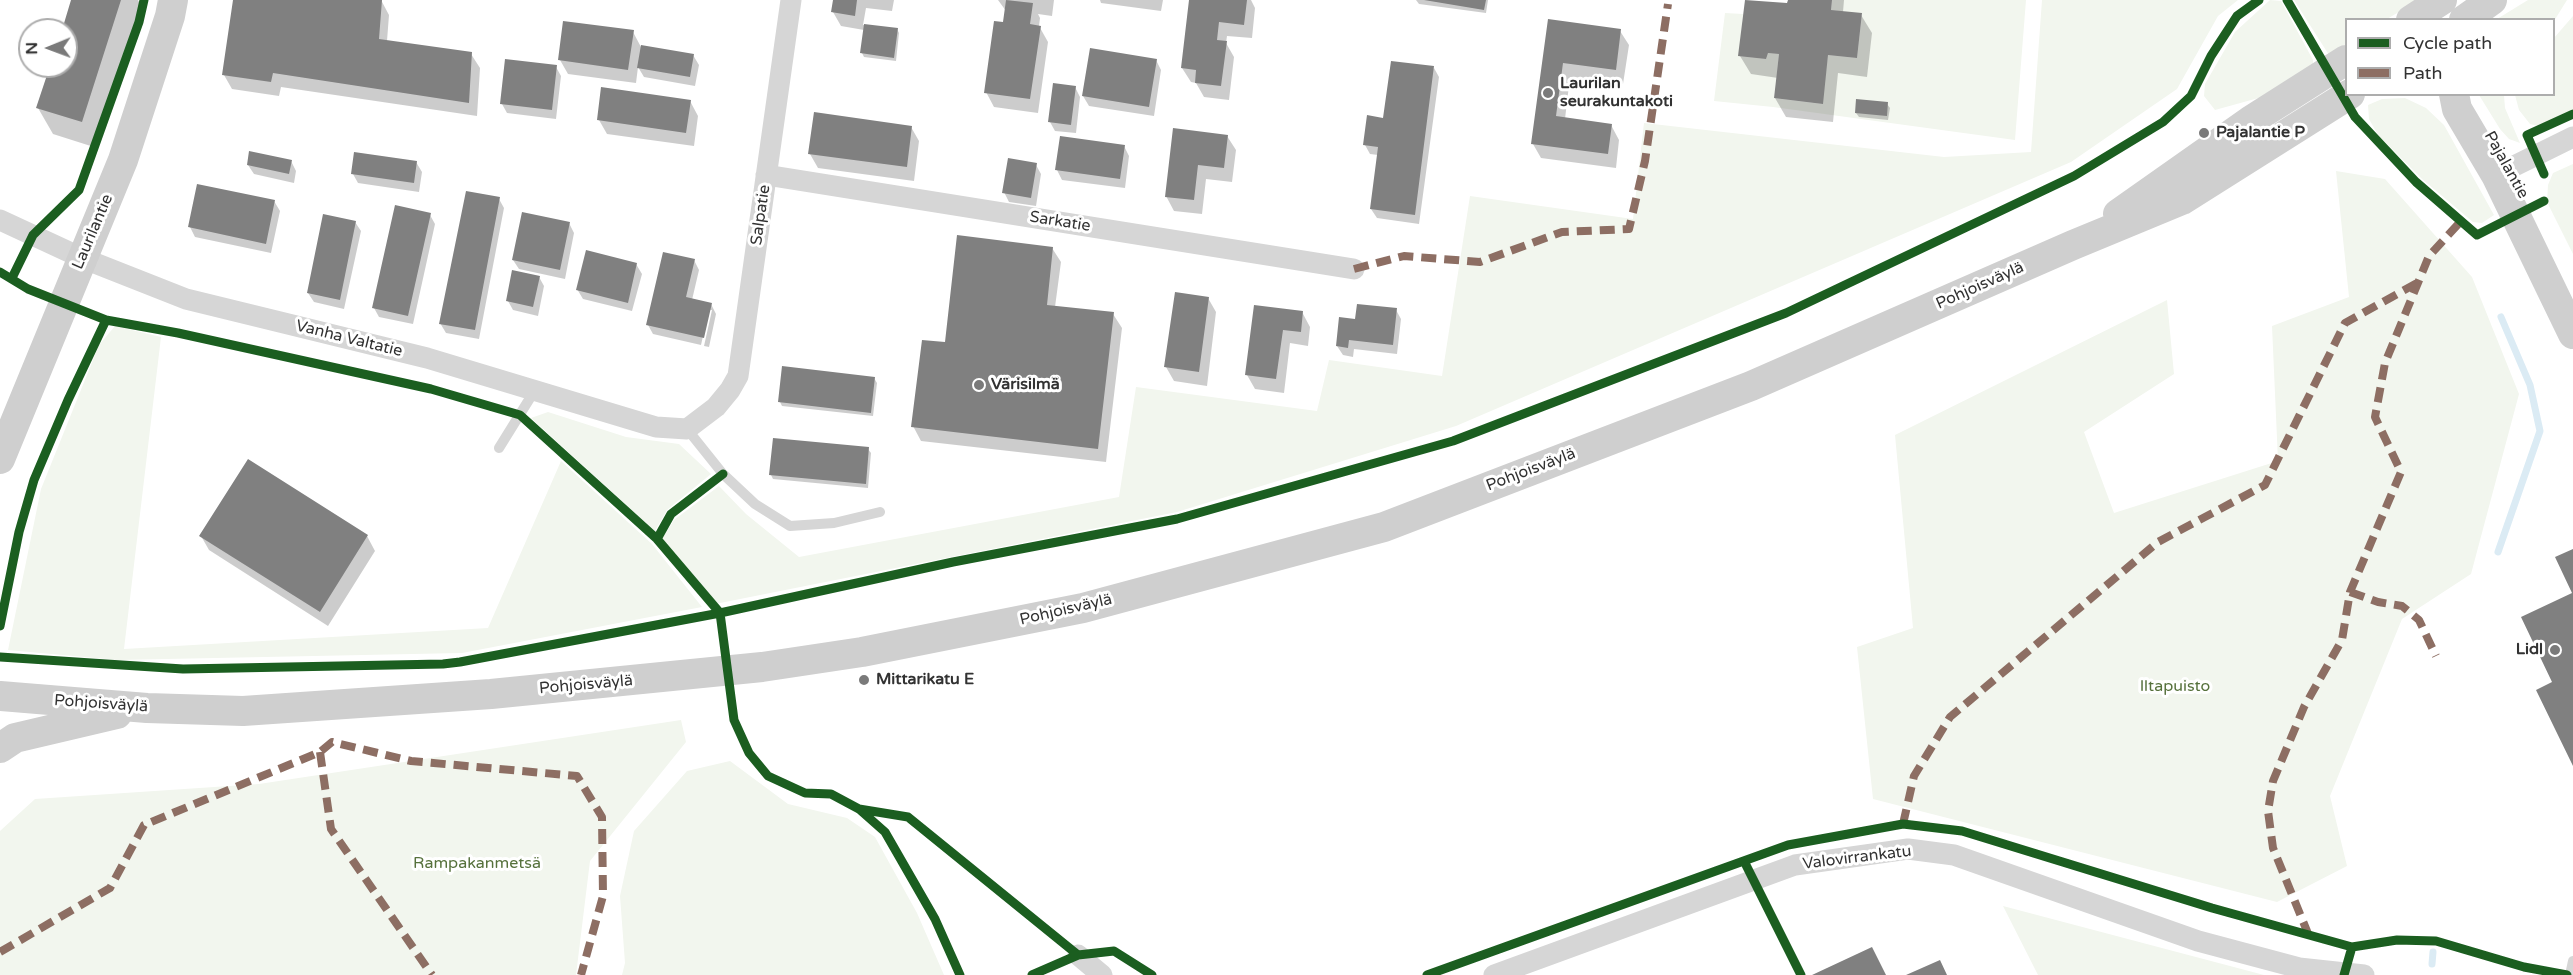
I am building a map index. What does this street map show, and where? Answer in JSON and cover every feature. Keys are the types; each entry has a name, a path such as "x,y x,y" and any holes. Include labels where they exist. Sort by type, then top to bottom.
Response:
{"main road":[{"name":"Laurilantie","path":"0,459 123,160 170,16 172,0"},
{"path":"2415,18 2442,0"},
{"path":"2467,18 2492,0"},
{"name":"Pohjoisväylä","path":"2073,245 2250,121 2345,61"},
{"name":"Pohjoisväylä","path":"0,696 147,708 243,711 490,694 688,676 862,652 1083,608 1384,527 1751,386 2073,245 2182,200 2347,96"},
{"name":"Pajalantie","path":"2449,99 2496,175 2573,334"},
{"path":"0,748 15,738 147,708"}],"street":[{"name":"Salpatie","path":"695,423 716,407 738,376 791,0"},
{"path":"2496,175 2573,137"},
{"name":"Sarkatie","path":"766,175 1354,269"},
{"name":"Vanha Valtatie","path":"0,220 82,258 186,299 427,358 656,427 695,423"},
{"name":"Valovirrankatu","path":"1494,975 1795,865 1908,849 1954,855 2198,941 2299,968 2364,975"},
{"path":"1078,955 1102,975"}],"lane":[{"path":"499,448 535,390"},
{"path":"695,423 723,474 747,497 790,526 834,523 880,512"},
{"path":"2570,975 2573,961"}],"green space":[{"path":"1832,0 2026,0 2015,140 1714,101 1725,13 1743,14 1739,56 1766,59 1768,53 1779,54 1774,98 1822,104 1828,55 1857,58 1862,14 1831,10"},
{"path":"2042,0 2238,0 2218,16 2177,89 2071,162 1456,426 1177,512 715,604 662,539 674,520 719,486 746,514 799,557 1119,497 1136,387 1317,411 1329,360 1442,376 1470,196 1633,219 1644,123 1944,157 2031,152"},
{"path":"2270,0 2281,1 2313,60 2313,66 2262,97 2215,110 2204,96 2205,84 2235,32"},
{"path":"2294,0 2419,0 2389,18 2345,18 2345,45 2329,55"},
{"path":"2528,0 2567,0 2555,19 2499,18"},
{"path":"2573,16 2573,110 2539,126 2530,124 2519,110 2515,96 2555,96 2555,37"},
{"path":"2480,96 2504,96 2505,108 2520,143 2509,139"},
{"path":"2405,98 2426,108 2444,125 2494,215 2482,223 2473,222 2422,179 2378,135 2369,119 2368,105 2382,99"},
{"path":"2573,164 2573,254 2547,202 2548,185 2553,173"},
{"name":"Iltapuisto","path":"2336,171 2385,179 2472,277 2519,394 2471,574 2402,619 2330,796 2347,866 2277,902 1873,799 1857,647 1913,628 1895,435 2167,300 2174,374 2084,432 2114,513 2278,461 2272,326 2349,297"},
{"path":"115,326 161,337 124,649 488,628 561,461 652,544 702,607 462,653 117,660 8,650 41,489 99,345"},
{"path":"548,412 626,437 679,444 711,474 667,510 655,531 531,418"},
{"name":"Rampakanmetsä","path":"681,720 686,742 590,861 576,975 0,975 0,831 35,799 259,784"},
{"path":"730,761 788,804 847,818 875,837 917,913 944,975 622,975 625,963 620,896 634,831 687,771"},
{"path":"2003,906 2264,975 2038,975"}],"building":[{"path":"71,0 121,0 82,122 36,108 46,78 78,78 78,18 66,18"},
{"path":"233,0 382,0 379,39 472,52 469,103 273,73 271,82 222,75"},
{"path":"833,0 857,0 855,16 831,12"},
{"path":"1006,0 1033,3 1030,24 1041,26 1030,99 984,93 994,21 1003,22"},
{"path":"1189,0 1247,0 1244,25 1219,22 1217,40 1227,41 1221,86 1195,83 1196,70 1181,68"},
{"path":"1424,0 1486,0 1484,10"},
{"path":"1745,0 1787,3 1788,0 1832,0 1831,10 1862,13 1857,58 1828,55 1823,104 1774,98 1779,54 1768,53 1766,59 1738,56"},
{"name":"Laurilan seurakuntakoti","path":"1548,19 1621,29 1616,70 1563,63 1556,116 1612,124 1608,154 1531,144"},
{"path":"563,21 634,30 628,70 558,60"},
{"path":"864,24 898,28 894,58 860,53"},
{"path":"641,45 694,54 690,77 637,68"},
{"path":"1090,48 1157,59 1149,107 1082,96"},
{"path":"505,59 557,65 552,110 500,104"},
{"path":"1391,61 1434,66 1415,215 1370,209 1378,147 1363,145 1367,115 1383,118"},
{"path":"1053,83 1076,86 1071,125 1048,122"},
{"path":"601,87 691,100 686,133 597,120"},
{"path":"1856,99 1888,102 1887,116 1855,113"},
{"path":"814,112 912,126 907,167 808,154"},
{"path":"1173,128 1228,135 1224,168 1198,165 1194,200 1165,197"},
{"path":"1060,136 1125,145 1120,179 1055,170"},
{"path":"249,151 292,160 289,174 247,165"},
{"path":"354,152 417,161 414,183 351,174"},
{"path":"1008,158 1037,163 1031,198 1002,193"},
{"path":"197,184 275,200 266,244 188,227"},
{"path":"466,191 500,197 475,330 439,324"},
{"path":"395,205 431,213 408,316 372,308"},
{"path":"522,212 570,222 560,270 512,260"},
{"path":"323,214 356,221 340,300 307,293"},
{"path":"957,235 1053,247 1047,305 1114,312 1098,449 911,427 922,340 945,342"},
{"path":"586,250 637,263 628,303 576,290"},
{"path":"663,252 695,259 686,297 712,303 704,338 646,325"},
{"path":"512,270 540,276 533,307 506,301"},
{"path":"1175,292 1209,297 1199,372 1164,367"},
{"path":"1357,304 1397,308 1393,345 1349,340 1348,348 1336,346 1339,317 1355,319"},
{"path":"1254,305 1303,311 1301,332 1283,330 1276,379 1245,375"},
{"path":"782,366 875,377 871,413 778,402"},
{"path":"773,438 869,447 866,484 769,475"},
{"path":"248,459 368,535 320,612 199,536"},
{"name":"Lidl","path":"2573,549 2573,766 2536,690 2552,682 2521,617 2572,593 2555,557"},
{"path":"1872,947 1886,975 1812,975"},
{"path":"1940,960 1947,975 1906,975"}],"waterway":[{"path":"2498,552 2540,431 2530,385 2501,317"},
{"path":"2432,964 2433,952"}],"marked path":[{"path":"1354,269 1404,256 1480,262 1562,232 1629,229 1645,161 1668,4"},
{"path":"2309,936 2273,848 2268,811 2273,781 2304,707 2342,640 2350,592 2401,472 2375,417 2385,363 2429,256 2461,221"},
{"path":"1903,824 1914,776 1950,717 2158,542 2265,485 2345,323 2417,283"},
{"path":"2350,592 2378,602 2402,606 2419,620 2436,656"},
{"path":"0,952 110,888 144,825 320,752 332,742 411,761 577,776 602,817 603,896 581,975"},
{"path":"320,752 331,829 432,975"}],"cycle path":[{"path":"12,278 33,235 79,190 139,22 144,0"},
{"path":"0,657 183,669 460,662 720,613 953,562 1177,519 1453,441 1786,313 2074,176 2163,122 2191,96 2211,56 2237,16 2259,0"},
{"path":"2287,0 2355,117 2416,182 2477,235 2544,201"},
{"path":"2544,174 2527,135 2573,114"},
{"path":"0,272 28,289 106,320 178,333 431,389 520,415 657,539 720,613 734,720 749,753 768,776 805,793 831,794 859,809 885,832 935,919 960,975"},
{"path":"0,626 19,532 34,480 68,400 106,320"},
{"path":"657,539 671,514 723,474"},
{"path":"859,809 908,817 1078,955"},
{"path":"1427,975 1788,845 1903,824 1962,831 2212,908 2352,947"},
{"path":"1744,861 1801,975"},
{"path":"2344,975 2352,947 2397,940 2436,941 2524,967 2567,975"},
{"path":"1032,975 1078,955 1114,951 1152,975"}],"place":[{"name":"Laurilan seurakuntakoti","path":"1548,93"},
{"name":"Pajalantie P","path":"2204,133"},
{"name":"Värisilmä","path":"979,385"},
{"name":"Lidl","path":"2555,650"},
{"name":"Mittarikatu E","path":"864,680"}]}
